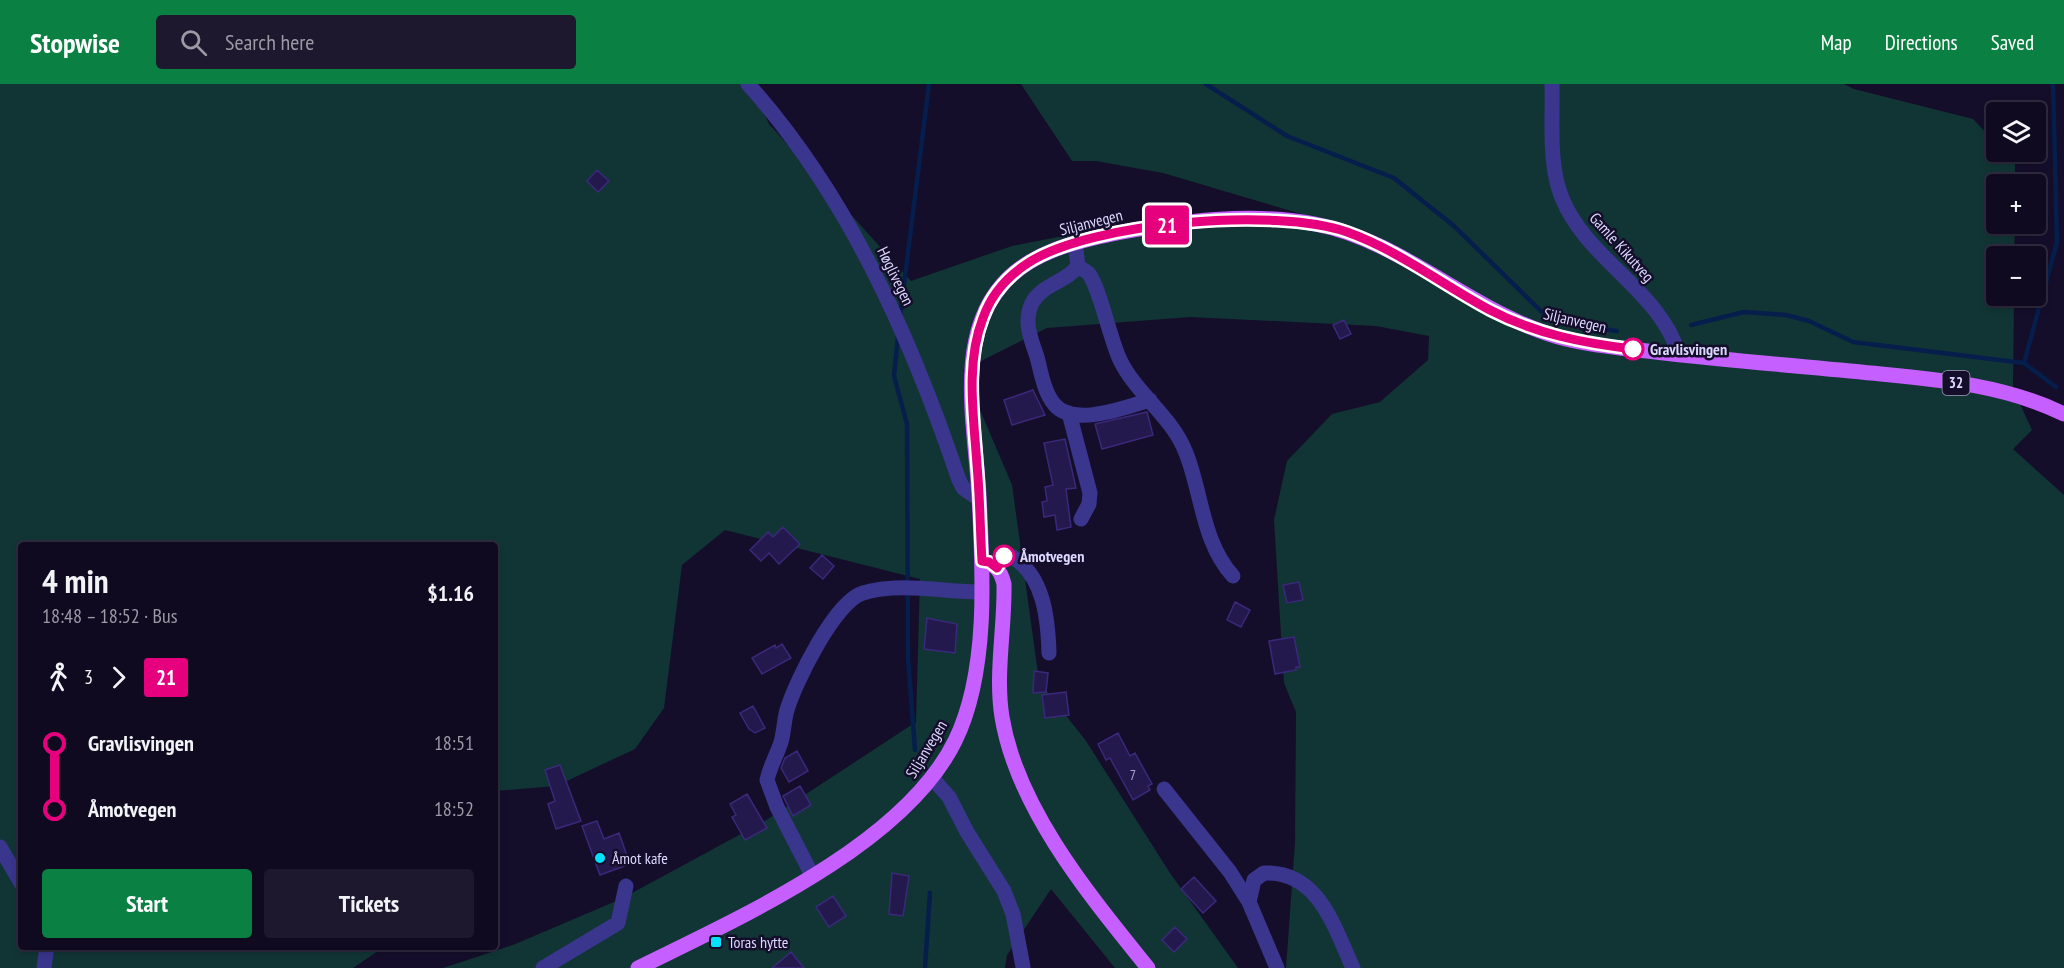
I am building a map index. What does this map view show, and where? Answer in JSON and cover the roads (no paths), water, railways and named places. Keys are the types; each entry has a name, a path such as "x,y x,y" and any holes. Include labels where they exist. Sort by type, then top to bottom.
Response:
{"main road":[{"name":"Siljanvegen","path":"638,968 723,925 812,875 890,822 933,779 955,741 970,699 978,652 982,592 980,499 973,388 975,348 982,319 994,295 1017,270 1045,254 1075,243 1130,231 1215,220 1268,219 1320,224 1371,242 1491,310 1543,332 1586,344 1924,378 1985,387 2060,408"},
{"path":"982,561 989,562 997,568 1004,584 1002,715 1012,757 1049,832 1112,923 1148,968"}],"street":[{"name":"Høglivegen","path":"748,84 790,136 858,241 916,361 959,480 963,488 980,499"},
{"name":"Gamle Kikutveg","path":"1552,84 1554,148 1561,197 1572,218 1588,240 1670,328 1679,355"},
{"path":"1075,243 1078,266 1089,274 1121,361 1137,386 1181,440 1209,532 1219,557 1233,576"},
{"path":"1078,266 1042,291 1032,303 1028,316 1029,331 1049,396 1055,406 1069,413 1100,414 1150,400"},
{"path":"1069,413 1090,493 1089,504 1081,519"},
{"path":"997,568 1004,556 1011,556 1032,577 1040,591 1047,615 1049,653"},
{"path":"812,875 777,807 767,780 781,742 787,710 798,683 837,615 855,596 870,591 897,589 982,592"},
{"path":"933,779 949,797 967,832 1005,891 1013,914 1023,967"},
{"path":"1164,789 1250,902 1277,968"},
{"path":"0,848 18,878"},
{"path":"1250,902 1254,880 1264,873 1279,873 1304,883 1325,909 1353,968"},
{"path":"543,968 618,923 626,886"},
{"path":"44,968 46,950"}],"waterway":[{"path":"900,317 929,84"},
{"path":"1206,84 1287,136 1394,178 1454,226 1546,316 1580,326 1617,331"},
{"path":"2024,363 2057,242 2053,84"},
{"path":"1691,325 1744,312 1786,315 1809,321 1853,342 2024,363 2056,387"},
{"path":"898,337 894,376 907,424 908,658 915,750"},
{"path":"925,968 930,893"}],"place":[{"name":"Gravlisvingen","path":"1633,349"},
{"name":"Åmotvegen","path":"1004,556"},
{"name":"Åmot kafe","path":"600,858"},
{"name":"Toras hytte","path":"716,942"}]}
